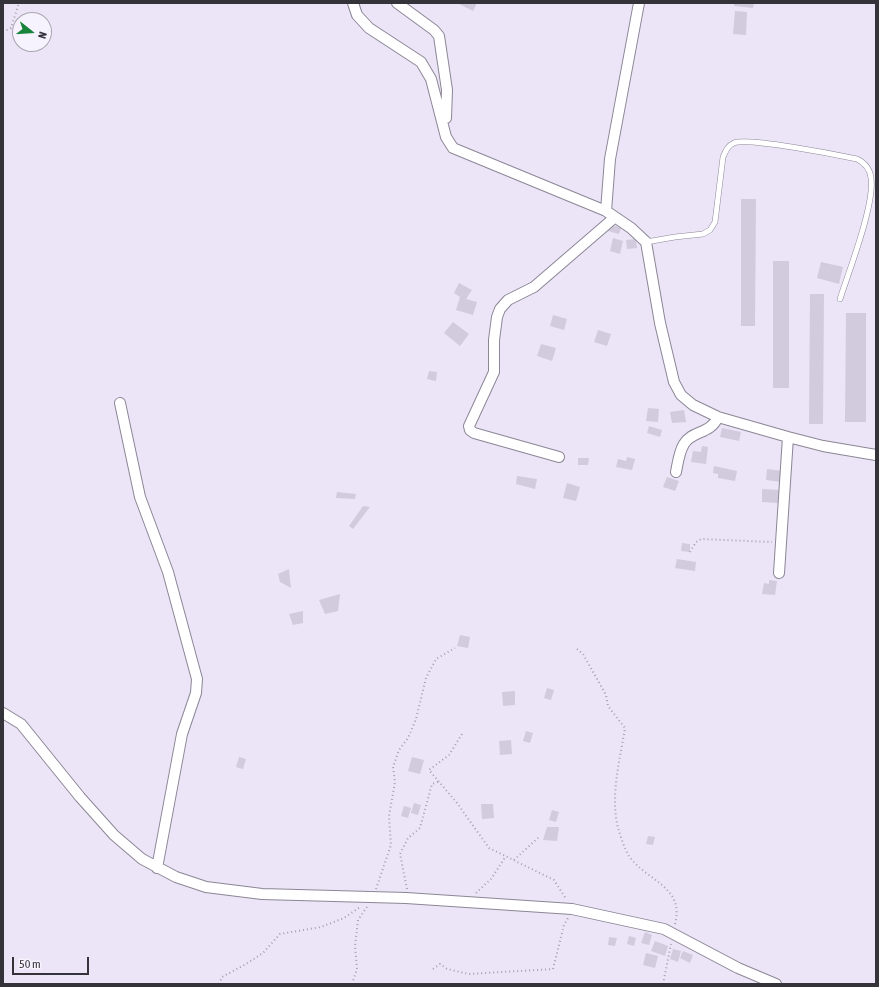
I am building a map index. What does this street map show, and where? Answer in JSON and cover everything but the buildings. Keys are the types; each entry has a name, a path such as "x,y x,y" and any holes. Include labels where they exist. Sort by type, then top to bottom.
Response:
{"street":[{"path":"353,3 357,15 369,28 421,62 431,79 449,144 458,151 606,211 614,218 631,228 646,242 660,323 674,382 681,395 694,405 718,417 822,446 876,455"},
{"path":"397,3 434,30 439,36 447,90 446,137"},
{"path":"606,211 610,159 639,3"},
{"path":"559,457 474,433 470,430 469,426 494,372 494,340 497,317 500,309 508,300 534,287 614,218"},
{"path":"120,403 140,497 168,572 197,679 196,693 182,734 157,868"},
{"path":"676,472 680,451 684,442 712,427 718,417"},
{"path":"779,573 788,437"},
{"path":"3,713 21,724 80,797 114,835 142,859 176,878 206,887 262,894 409,898 572,909 673,933 738,968 776,984"}],"lane":[{"path":"646,242 703,234 710,230 715,222 723,157 726,149 735,142 741,141 766,144 857,159 868,167 872,189 864,221 840,299"}],"path":[{"path":"3,32 11,28 19,3"},
{"path":"690,552 696,542 702,539 781,542"},
{"path":"352,984 357,969 355,946 358,920 374,897 390,845 389,816 395,782 393,767 398,750 408,738 416,719 426,678 436,659 456,648"},
{"path":"577,649 583,654 606,695 608,706 625,728 617,772 618,826 630,856 644,872 667,888 675,899 677,917 663,984"},
{"path":"432,969 440,964 447,969 469,974 553,969 564,925 572,909 554,880 489,848 457,803 429,770 449,755 462,734"},
{"path":"409,898 400,854 408,838 420,828 432,784 438,782"},
{"path":"514,860 539,837"},
{"path":"464,902 491,879 506,856"},
{"path":"218,984 222,977 263,953 280,934 321,927 344,918 374,897"}]}
